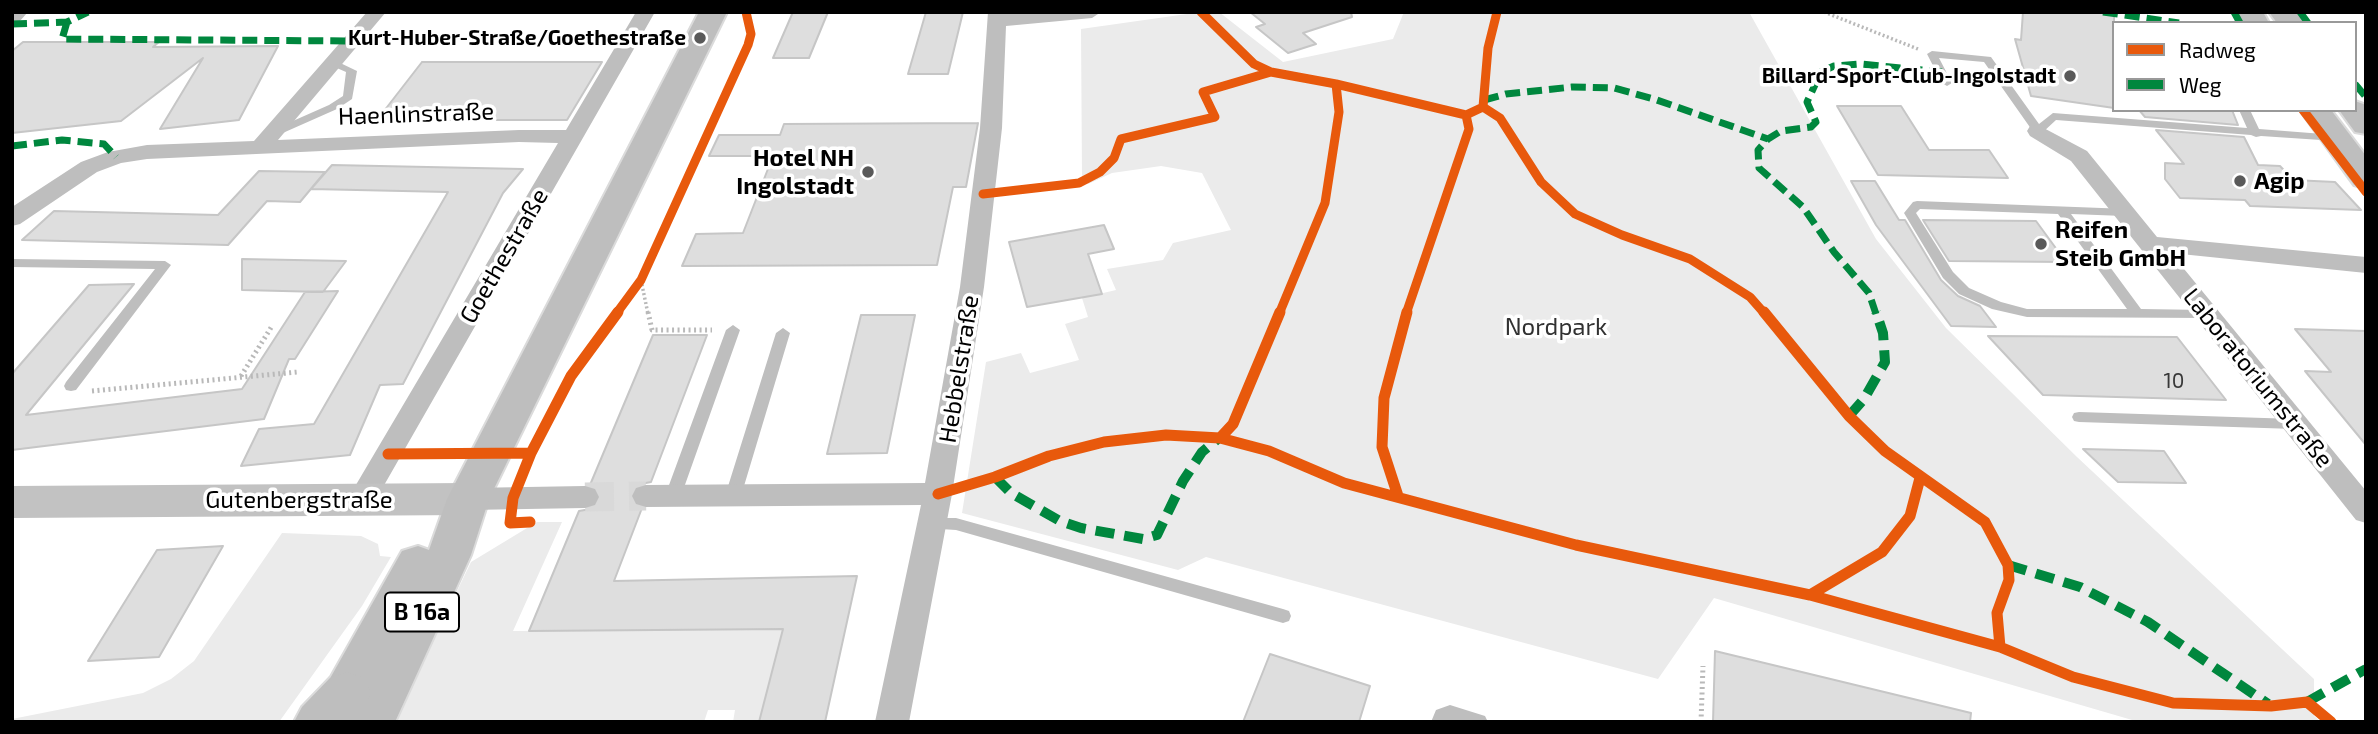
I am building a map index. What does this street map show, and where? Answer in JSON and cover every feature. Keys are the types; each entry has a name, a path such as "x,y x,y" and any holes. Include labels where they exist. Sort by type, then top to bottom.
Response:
{"main road":[{"name":"B 16a","path":"342,715 449,555 468,499 713,12"},
{"path":"2316,112 2366,178"}],"street":[{"path":"12,18 19,12"},
{"name":"Haenlinstraße","path":"266,140 377,12"},
{"name":"Goethestraße","path":"361,500 646,12"},
{"path":"996,17 1091,12"},
{"name":"Hebbelstraße","path":"892,722 935,509 972,287 991,128 996,17"},
{"name":"Laboratoriumstraße","path":"2038,131 2079,156 2366,512"},
{"name":"Haenlinstraße","path":"12,219 89,167 116,157 147,152 266,140 574,137"},
{"name":"Laboratoriumstraße","path":"2150,244 2366,265"},
{"path":"660,496 733,496 935,509"},
{"name":"Gutenbergstraße","path":"12,502 585,497"}],"lane":[{"path":"1932,54 1947,83"},
{"path":"1932,54 1987,59 2038,131 2053,116 2256,134 2336,138"},
{"path":"266,140 348,97 352,87 352,71 334,62"},
{"path":"2245,112 2256,134"},
{"path":"2124,212 1917,205 1910,213 1948,275 1964,291 1997,306 2027,313 2206,314"},
{"path":"2063,210 2137,314"},
{"path":"12,262 165,265 71,386"},
{"path":"660,496 733,330"},
{"path":"733,496 783,333"},
{"path":"2079,416 2295,424"},
{"path":"935,509 956,524 1283,616"},
{"path":"1440,722 1442,716 1450,713 1479,722"}],"path":[{"path":"1824,12 1932,54"},
{"path":"641,280 652,330 733,330"},
{"path":"241,377 272,326"},
{"path":"71,386 68,393 298,372"},
{"path":"1701,722 1703,666"}],"green space":[{"name":"Nordpark","path":"1201,12 1219,12 1283,62 1393,39 1404,12 1749,12 1876,239 1946,328 2077,457 2314,679 2314,716 2321,722 2139,722 1714,598 1658,679 1206,557 1178,570 962,513 986,362 1021,353 1030,373 1079,360 1065,324 1088,317 1082,298 1116,290 1107,269 1163,260 1173,243 1231,230 1202,173 1161,166 1112,173 1088,184 1082,178 1081,29"},
{"path":"537,522 562,522 513,631 783,629 759,722 733,722 735,710 708,710 704,722 394,722 471,562"},
{"path":"282,533 361,536 378,544 380,556 391,557 362,606 279,722 12,722 12,719 143,693 171,679 194,661"}],"building":[{"path":"793,12 828,12 809,58 773,58"},
{"path":"926,12 963,12 948,74 908,74"},
{"path":"1250,12 1351,12 1352,17 1303,33 1316,44 1288,53 1256,27 1265,24"},
{"name":"Billard-Sport-Club-Ingolstadt","path":"2023,12 2114,12 2112,108 2031,96 2015,39 2021,40"},
{"path":"23,42 159,42 153,47 278,46 239,120 160,129 203,58 121,121 12,133 12,51"},
{"path":"422,62 602,62 567,120 377,120"},
{"path":"1837,106 1901,106 1929,150 1989,150 2008,178 1878,175"},
{"path":"2141,112 2233,112 2238,125 2145,117"},
{"path":"978,123 966,187 953,187 937,265 682,266 696,234 743,233 773,156 709,156 719,135 780,135 784,124"},
{"name":"Agip","path":"2156,130 2244,137 2258,165 2280,166 2293,180 2335,182 2361,210 2250,206 2245,200 2180,198 2165,179 2165,163 2184,164"},
{"path":"332,165 523,169 503,193 403,384 380,385 350,455 241,466 259,429 314,424 448,192 311,189"},
{"path":"259,171 325,172 300,202 267,201 228,245 22,240 54,211 218,215"},
{"path":"1851,181 1875,181 1899,220 1905,220 1941,280 1958,296 1980,306 1996,327 1951,326 1876,225"},
{"path":"1923,220 2036,221 2066,262 1949,261"},
{"path":"1104,225 1114,249 1088,254 1102,294 1027,307 1009,242"},
{"path":"242,259 346,261 323,292 242,290"},
{"path":"134,284 26,415 242,389 305,292 338,291 295,359 289,359 264,419 12,450 12,374 89,285"},
{"path":"861,315 915,315 887,453 827,454"},
{"path":"2295,329 2366,331 2366,445 2305,371 2331,372"},
{"path":"653,335 707,335 651,482 635,485 630,495 634,505 642,508 614,581 857,576 825,722 759,722 783,629 529,631 579,511 596,508 601,498 597,488 590,485"},
{"path":"1988,336 2177,337 2226,400 2043,395"},
{"path":"2083,449 2164,451 2186,483 2118,482"},
{"path":"223,546 159,657 88,661 157,550"},
{"path":"1715,651 1971,713 1970,722 1713,722"},
{"path":"1270,654 1370,686 1359,722 1243,722"}],"tunnel":[{"path":"585,497 646,496"}],"marked path":[{"path":"12,24 67,22 88,12"},
{"path":"2103,12 2165,21"},
{"path":"2234,12 2239,21"},
{"path":"2300,12 2307,21"},
{"path":"67,22 62,39 353,41"},
{"path":"1849,416 1864,399 1885,362 1883,333 1869,293 1834,252 1803,207 1759,168 1758,150 1768,139 1781,131 1811,127 1816,122 1807,102 1821,72 1834,66 1860,64 1942,72"},
{"path":"2357,86 2366,97"},
{"path":"1484,100 1506,94 1572,87 1614,88 1654,99 1768,139"},
{"path":"12,146 62,140 104,144 116,157"},
{"path":"995,477 1011,493 1060,521 1081,528 1143,539 1157,535 1183,481 1202,452 1220,437"},
{"path":"2008,565 2080,587 2148,622 2268,704"},
{"path":"2307,702 2366,669"}],"cycle path":[{"path":"530,522 510,523 513,498 531,453 571,376 641,280 748,45 751,34 746,12"},
{"path":"1201,12 1254,64 1271,72 1336,84 1466,115 1483,107 1500,118 1541,182 1575,214 1622,235 1690,259 1750,297 1787,338 1849,416 1885,451 1985,522 2008,565 2009,580 1997,613 2000,647"},
{"path":"1483,107 1488,48 1497,12"},
{"path":"983,194 1079,183 1100,172 1114,158 1121,139 1215,117 1203,92 1271,72"},
{"path":"1220,438 1233,424 1325,203 1339,112 1336,84"},
{"path":"2305,112 2366,192"},
{"path":"1398,496 1382,447 1384,398 1402,326 1469,129 1466,115"},
{"path":"938,494 995,477 1049,456 1104,442 1166,435 1220,438 1269,451 1344,483 1576,545 1810,595 2000,647 2073,677 2173,703 2271,706 2307,702 2331,722"},
{"path":"388,454 531,453"},
{"path":"1810,595 1882,552 1910,516 1920,478"}],"place":[{"name":"Kurt-Huber-Straße/Goethestraße","path":"700,38"},
{"name":"Billard-Sport-Club-Ingolstadt","path":"2070,76"},
{"name":"Hotel NH Ingolstadt","path":"868,172"},
{"name":"Agip","path":"2240,181"},
{"name":"Reifen Steib GmbH","path":"2041,244"}]}
